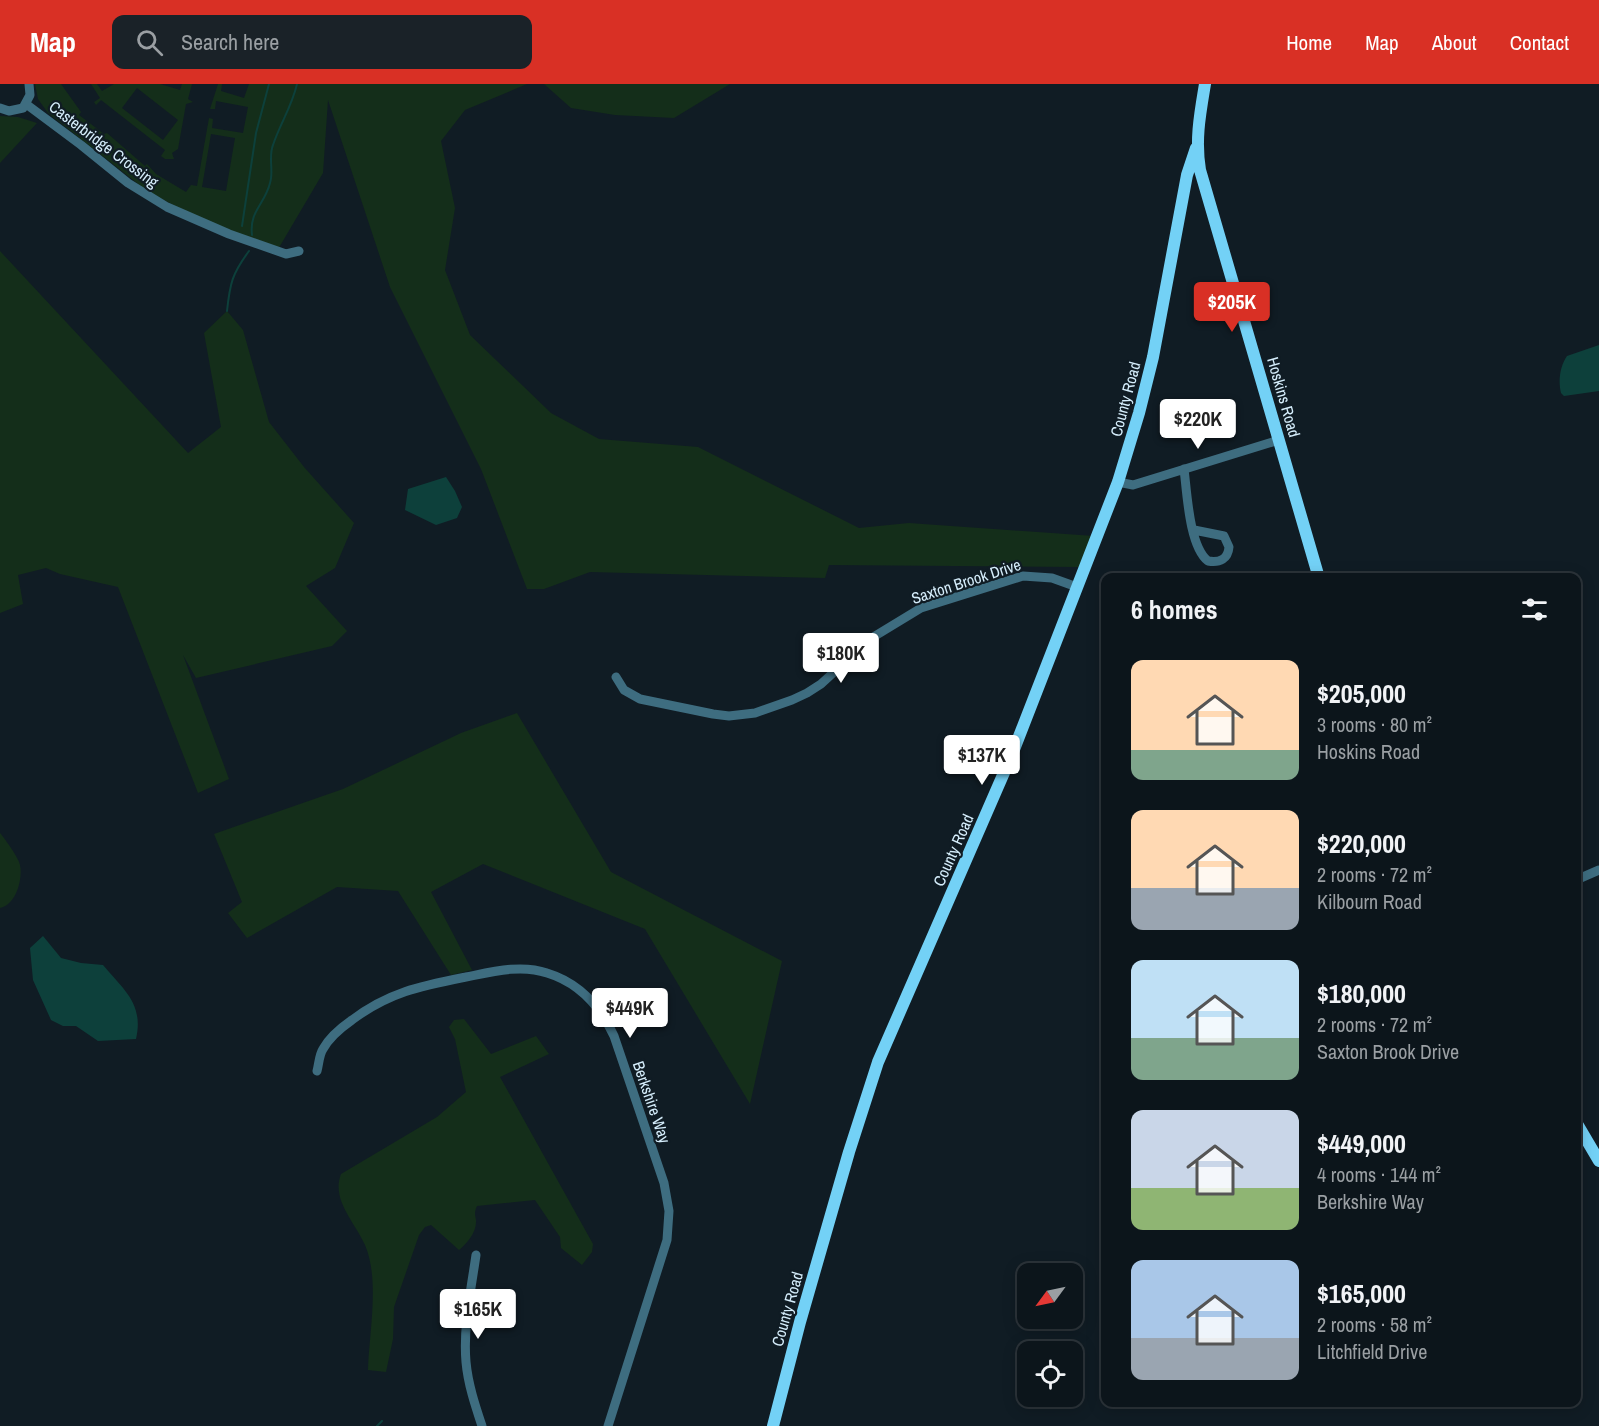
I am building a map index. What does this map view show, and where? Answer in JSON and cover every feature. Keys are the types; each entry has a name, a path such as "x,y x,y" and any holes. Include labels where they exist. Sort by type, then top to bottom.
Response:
{"street":[{"path":"0,108 14,111 26,104 30,95 29,84"},
{"name":"Hoskins Road","path":"1205,84 1196,148 1200,170 1318,573"},
{"name":"Casterbridge Crossing","path":"26,104 128,183 167,207 219,230 285,254 299,251"},
{"name":"County Road","path":"773,1426 833,1209 878,1062 1013,752 1118,482 1153,357 1187,175 1196,148"},
{"path":"1118,482 1133,485 1279,440"},
{"path":"1184,469 1194,531"},
{"name":"Saxton Brook Drive","path":"616,677 624,690 640,699 729,716 755,713 807,693 821,684 870,639 921,608 1023,576 1052,578 1077,587"},
{"path":"1581,878 1599,870"},
{"name":"Berkshire Way","path":"317,1071 322,1049 341,1028 360,1014 399,992 435,983 518,969 537,970 566,980 584,992 596,1004 614,1036 664,1183 669,1211 667,1240 608,1426"},
{"path":"1581,1130 1599,1161"},
{"path":"476,1255 465,1340 468,1374 482,1426"}],"shaded area":[{"path":"35,84 61,84 81,112 79,115 104,134 107,133 145,166 147,164 156,174 186,192 191,185 197,186 209,118 213,119 212,128 243,133 248,107 216,101 215,109 210,109 218,84 222,84 221,91 244,98 249,84 527,84 465,110 441,141 455,208 445,270 470,335 551,413 599,439 698,447 859,528 909,523 1094,536 1079,567 829,565 825,578 590,572 544,589 527,589 481,469 390,287 328,100 323,173 277,251 179,208 147,191 48,113 38,99","holes":["211,134 235,138 226,191 202,187"]},
{"path":"91,84 97,84 102,91 114,84 160,84 180,90 182,84 192,84 188,99 193,102 186,104 178,149 172,153 174,159 165,159 161,156 165,150 101,100 96,105 94,102 100,98","holes":["137,88 178,120 163,140 122,108"]},
{"path":"544,84 730,84 674,118 615,115 571,108"},
{"path":"0,116 18,117 37,123 0,163"},
{"path":"0,251 188,453 221,427 204,333 227,311 243,330 269,422 304,467 354,523 335,568 306,586 347,631 332,646 196,678 183,655 229,779 198,793 118,587 60,574 46,568 18,575 23,604 0,613"},
{"path":"1599,345 1599,391 1564,396 1561,393 1560,379 1561,369 1567,356"},
{"path":"446,477 462,507 457,518 436,525 405,510 408,489"},
{"path":"517,713 611,872 782,961 750,1104 645,929 483,864 431,892 472,970 451,975 398,891 337,887 247,938 228,913 242,902 214,834 343,789 461,733"},
{"path":"0,833 17,858 21,871 14,897 6,906 0,908"},
{"path":"43,936 61,958 103,965 125,990 135,1007 138,1027 136,1039 98,1041 76,1026 63,1026 51,1020 33,980 30,948"},
{"path":"464,1019 491,1054 536,1036 549,1054 500,1077 593,1244 592,1252 582,1265 561,1248 560,1237 535,1200 477,1206 475,1229 459,1250 431,1225 425,1227 419,1235 394,1307 393,1339 386,1372 368,1370 372,1274 365,1245 339,1193 341,1174 437,1117 466,1092 455,1039 449,1027 454,1020"}],"waterway":[{"path":"242,226 256,133 269,84"},
{"path":"252,235 253,220 268,190 271,178 272,150 297,84"},
{"path":"227,311 233,279 249,251"},
{"path":"377,1426 382,1421"}]}
